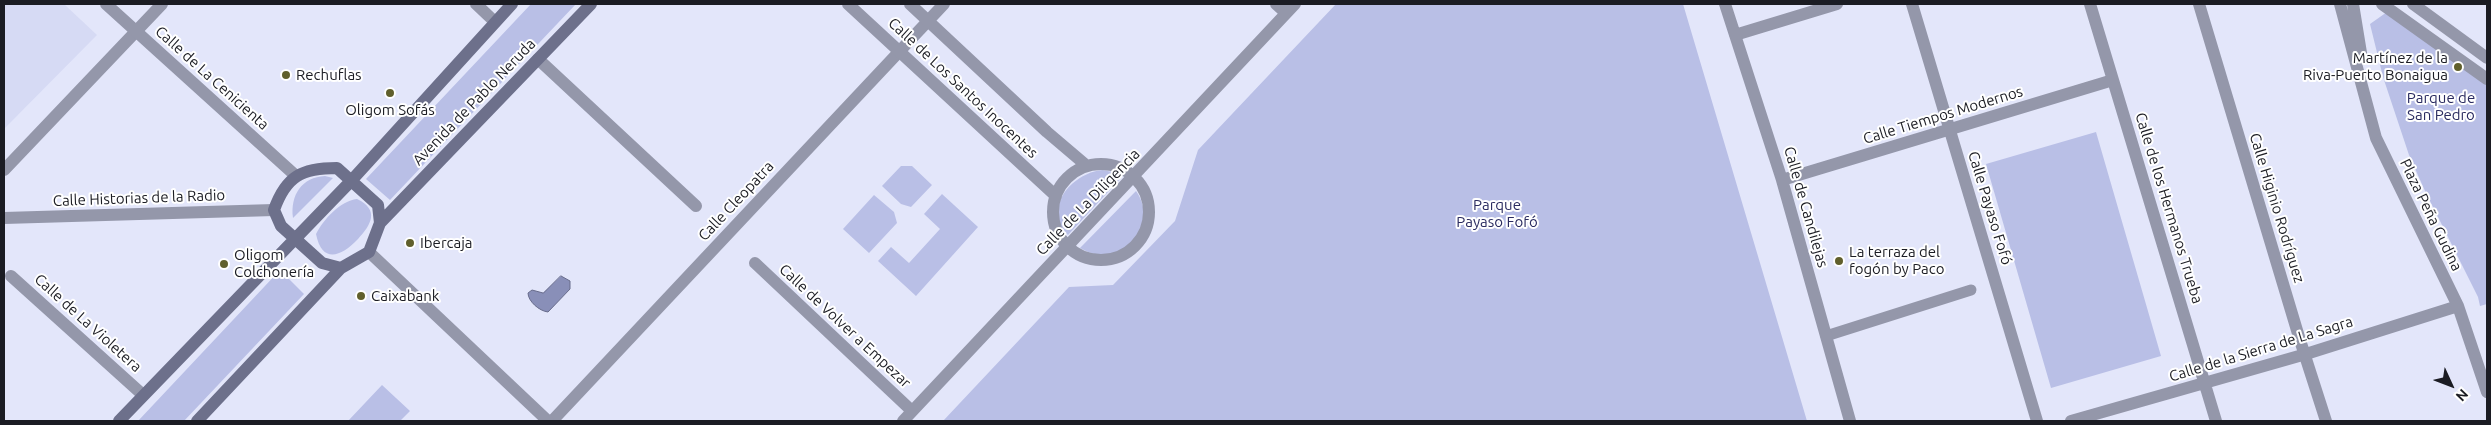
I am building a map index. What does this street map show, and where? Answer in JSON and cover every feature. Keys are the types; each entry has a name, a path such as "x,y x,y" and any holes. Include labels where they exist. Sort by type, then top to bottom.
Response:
{"main road":[{"path":"119,421 351,181 512,4"},
{"name":"Avenida de Pablo Neruda","path":"369,252 380,223 591,4"},
{"path":"341,268 322,263 281,226 274,210 280,194 296,176 314,168 337,168 378,205 380,223"},
{"path":"197,421 341,268 369,252"}],"street":[{"name":"Calle de La Cenicienta","path":"106,4 296,176"},
{"path":"4,170 162,4"},
{"path":"476,4 495,22"},
{"name":"Calle de Los Santos Inocentes","path":"848,4 1056,196"},
{"name":"Calle de Los Santos Inocentes","path":"910,4 1047,132 1087,166"},
{"name":"Calle Cleopatra","path":"552,421 944,4"},
{"path":"1276,4 1290,9"},
{"name":"Calle de Candilejas","path":"1725,4 1782,180 1850,421"},
{"path":"1735,35 1837,4"},
{"name":"Calle Payaso Fofó","path":"1912,4 2037,421"},
{"name":"Calle de los Hermanos Trueba","path":"2090,4 2216,421"},
{"name":"Calle Higinio Rodríguez","path":"2199,4 2326,421"},
{"name":"Plaza Peña Gudina","path":"2340,4 2376,138 2458,306 2487,392"},
{"name":"Plaza Peña Gudina","path":"2353,4 2376,138"},
{"path":"2382,4 2487,78"},
{"path":"2413,4 2484,54"},
{"name":"Calle de La Diligencia","path":"903,421 1290,9"},
{"path":"538,59 696,206"},
{"name":"Calle Tiempos Modernos","path":"1782,180 1950,131 2113,80"},
{"path":"1100,164 1124,169 1135,176 1147,196 1150,219 1145,233 1136,246 1124,255 1110,260 1094,260 1079,256 1067,247 1059,236 1054,223 1053,209 1056,196 1063,182 1074,172 1087,166 1100,164"},
{"name":"Calle Historias de la Radio","path":"4,218 274,210"},
{"path":"369,252 548,421"},
{"name":"Calle de Volver a Empezar","path":"755,264 912,411"},
{"name":"Calle de La Violetera","path":"11,276 143,395"},
{"name":"Calle de la Sierra de La Sagra","path":"2072,421 2306,354 2458,306"}],"lane":[{"path":"1826,336 1972,290"}],"shaded area":[{"path":"4,4 64,4 97,35 4,129"},
{"path":"561,276 570,281 570,289 548,312 538,308 528,296 528,293 532,290 543,293"}],"green space":[{"path":"531,4 576,4 390,200 366,179"},
{"name":"Parque Payaso Fofó","path":"1336,4 1683,4 1807,421 943,421 1069,287 1113,285 1175,221 1198,150"},
{"name":"Parque de San Pedro","path":"2387,12 2487,81 2487,304 2480,306 2478,297 2409,155 2383,77 2370,24"},
{"path":"2096,132 2161,356 2051,388 1986,164"},
{"path":"901,166 912,166 932,185 911,207 901,204 882,186"},
{"path":"1102,170 1118,173 1121,178 1068,235 1060,225 1058,214 1059,204 1064,194 1080,178"},
{"path":"325,176 333,178 293,218 294,202 299,189 310,180"},
{"path":"1136,191 1143,205 1144,219 1140,232 1132,242 1122,250 1109,254 1095,254 1080,248"},
{"path":"942,194 978,227 916,296 878,261 891,247 909,263 940,229 924,214"},
{"path":"874,195 894,212 897,223 869,253 843,229"},
{"path":"357,199 369,208 371,213 367,228 345,250 339,253 327,254 319,244 316,234 323,222 333,212 345,203"},
{"path":"280,270 304,294 184,421 138,421"},
{"path":"382,385 410,411 400,421 348,421"}],"place":[{"name":"Martínez de la Riva-Puerto Bonaigua","path":"2458,67"},
{"name":"Rechuflas","path":"286,75"},
{"name":"Oligom Sofás","path":"390,93"},
{"name":"Ibercaja","path":"410,243"},
{"name":"La terraza del fogón by Paco","path":"1839,261"},
{"name":"Oligom Colchonería","path":"224,264"},
{"name":"Caixabank","path":"361,296"}]}
